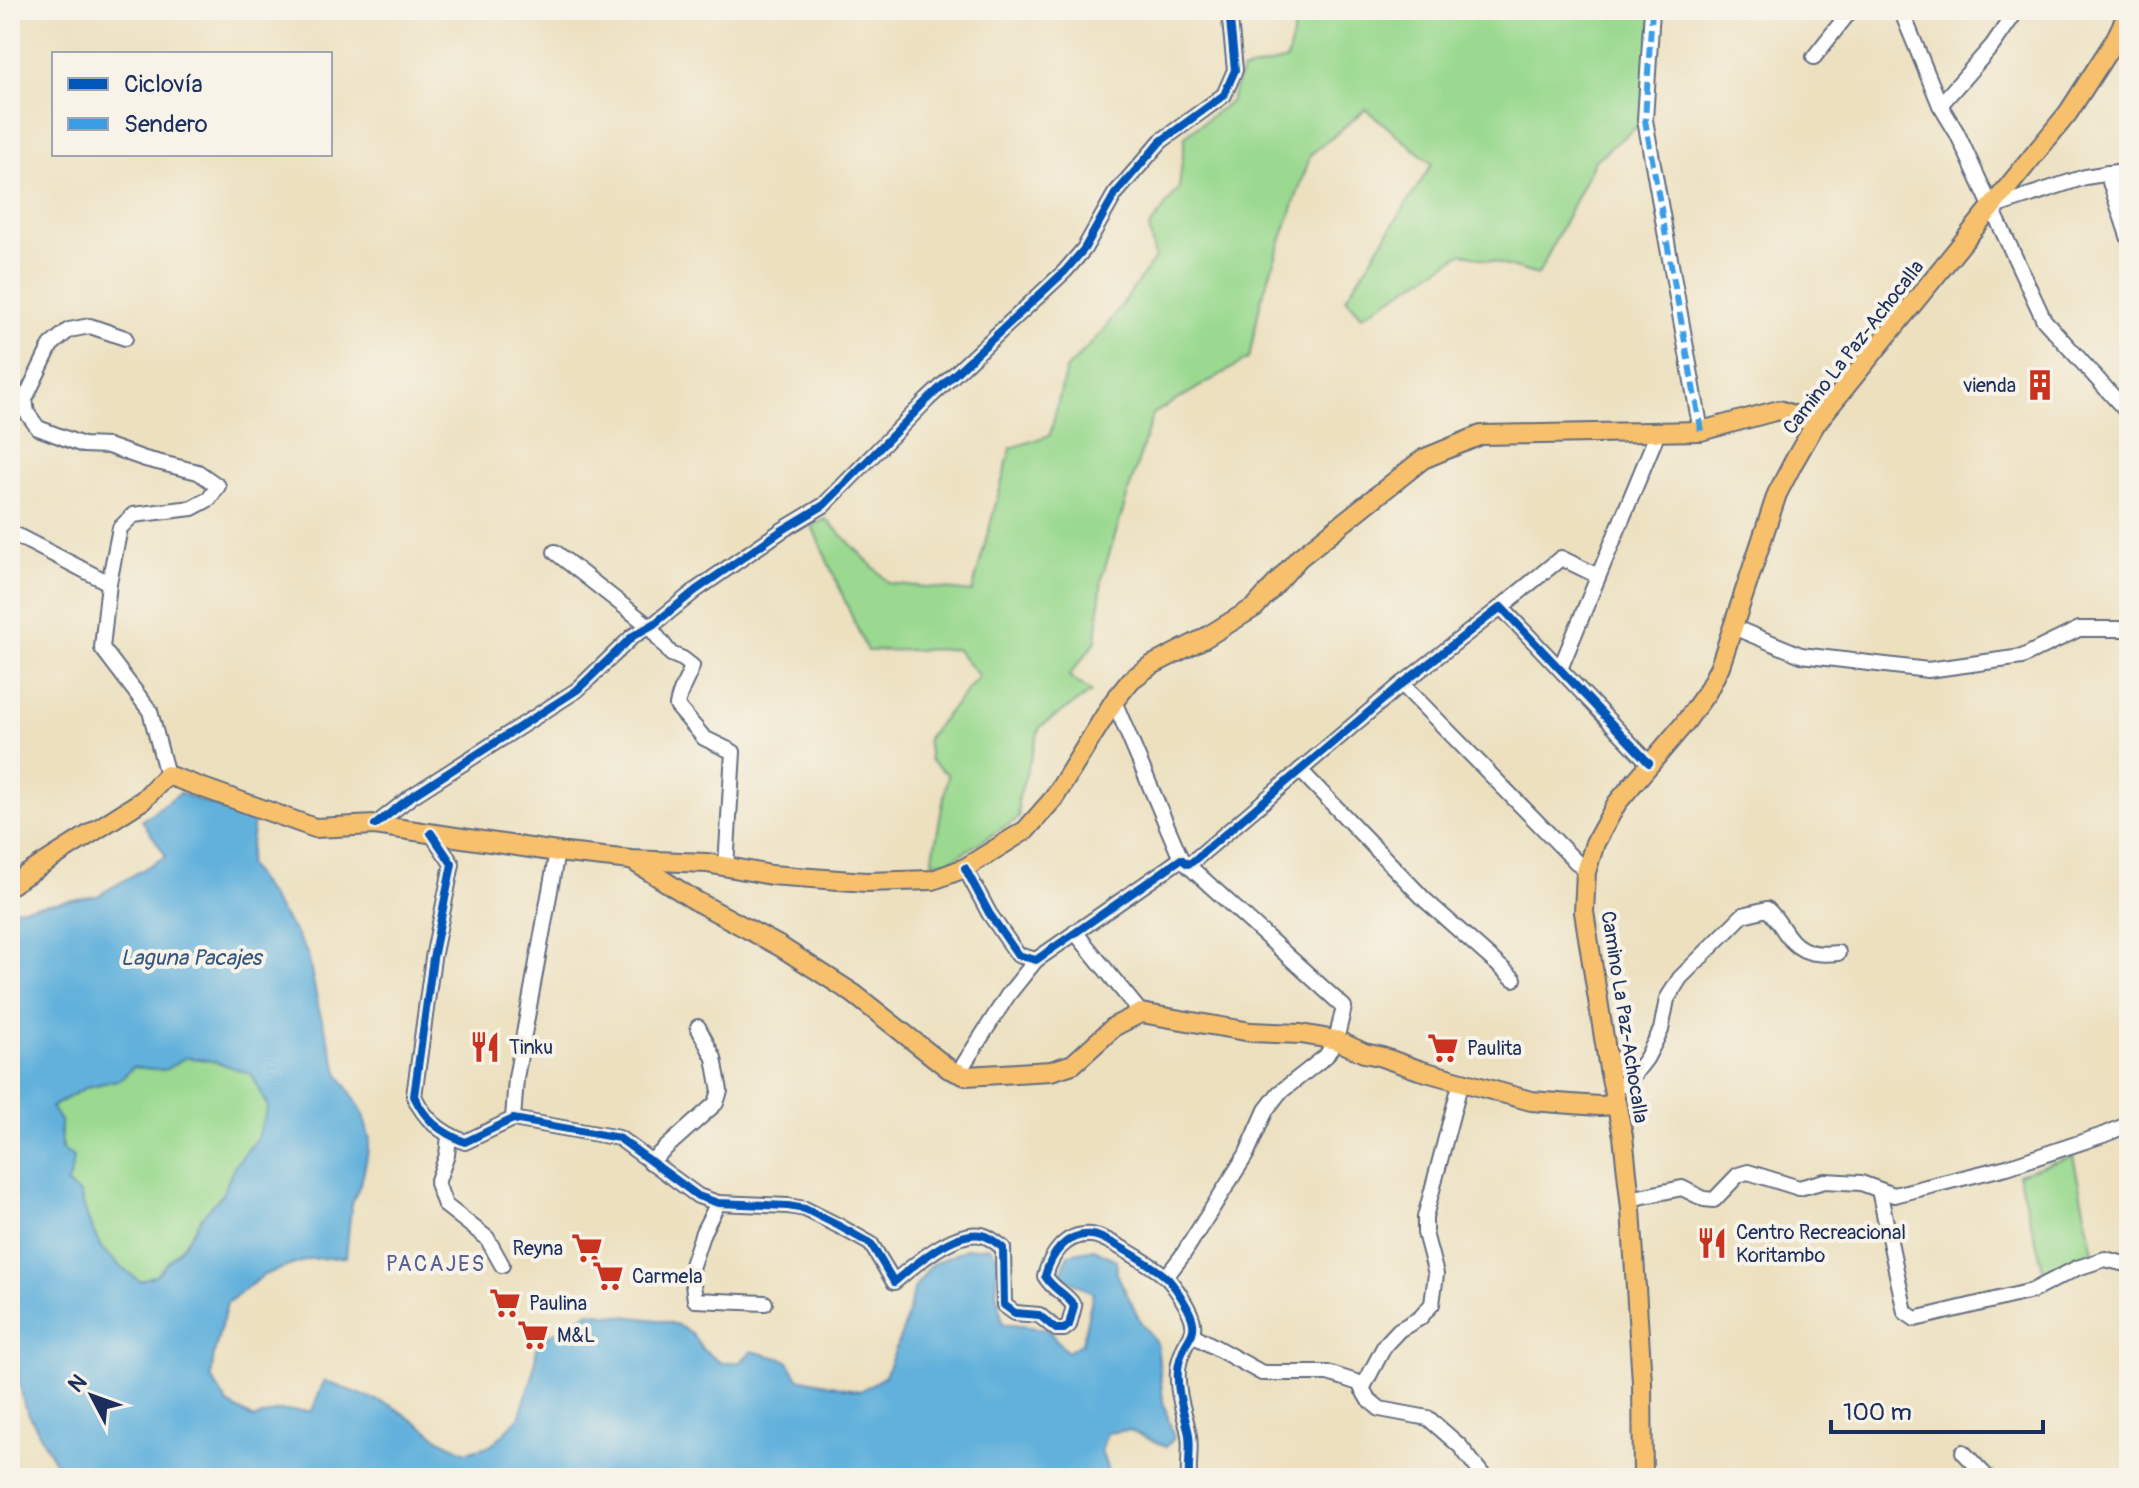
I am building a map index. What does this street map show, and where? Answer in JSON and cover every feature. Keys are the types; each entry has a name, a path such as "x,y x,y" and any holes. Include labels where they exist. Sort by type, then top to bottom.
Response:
{"main road":[{"name":"Camino La Paz-Achocalla","path":"1643,1478 1642,1382 1630,1199 1623,1136 1584,912 1586,872 1595,843 1617,803 1707,692 1720,666 1777,494 1816,423 2068,113 2115,40 2129,11"},
{"path":"10,885 143,800 167,775 315,828 375,825 557,852 631,860 707,863 771,875 866,882 933,880 965,868 1026,830 1054,798 1114,701 1131,680 1150,666 1203,639 1255,607 1299,558 1423,459 1481,435 1701,431 1779,410 1816,423"},
{"path":"631,860 696,901 781,947 854,994 949,1069 966,1076 1051,1071 1073,1064 1115,1026 1141,1013 1251,1032 1301,1034 1336,1040 1364,1053 1531,1101 1599,1106 1614,1096"}],"street":[{"path":"375,825 412,796 577,690 633,636 756,548 824,505 927,400 1065,271 1084,249 1115,194 1161,141 1224,95 1235,70 1229,10"},
{"path":"1652,10 1645,120 1701,431"},
{"path":"1814,57 1851,10"},
{"path":"1901,10 1940,105 1957,133 2044,320 2129,414"},
{"path":"1940,105 1992,46 2017,10"},
{"path":"1991,208 2085,177 2129,170"},
{"path":"2107,173 2129,239"},
{"path":"125,338 90,326 69,330 51,345 25,399 27,413 38,428 83,445 108,446 198,472 218,486 209,499 192,508 133,515 120,528 109,583 102,648 150,711 167,775"},
{"path":"1560,669 1658,432"},
{"path":"10,532 109,583"},
{"path":"555,552 649,626 671,654 692,666 678,693 677,706 704,738 733,752 726,867"},
{"path":"1181,859 1188,864 1192,862 1402,684 1561,558 1598,576"},
{"path":"1501,607 1649,763"},
{"path":"1733,627 1801,655 1928,670 2022,657 2079,629 2129,629"},
{"path":"1402,684 1586,872"},
{"path":"1114,701 1181,859 1344,1007 1336,1040 1326,1056 1279,1093 1266,1110 1246,1155 1166,1277"},
{"path":"1300,770 1425,900 1514,979"},
{"path":"431,833 452,864 433,958 414,1096 422,1114 449,1136 465,1142 513,1119 619,1138 698,1196 718,1203 805,1209 871,1244 894,1282 917,1262 951,1242 970,1235 984,1235 1003,1248 1004,1305 1015,1313 1039,1315 1056,1329 1069,1325 1074,1306 1067,1296 1051,1286 1045,1276 1049,1262 1066,1241 1093,1234 1166,1277 1194,1322 1193,1335 1183,1348 1178,1382 1190,1441 1189,1478"},
{"path":"513,1119 516,1078 557,852"},
{"path":"958,1073 1008,995 1036,960 1181,859"},
{"path":"965,868 989,913 1018,955 1036,960"},
{"path":"1614,1096 1646,1059 1661,1030 1667,999 1676,983 1743,915 1767,909 1775,915 1789,938 1807,952 1817,955 1838,953"},
{"path":"1075,932 1141,1013"},
{"path":"650,1162 716,1103 720,1091 714,1058 698,1027"},
{"path":"1362,1389 1385,1345 1399,1330 1420,1318 1432,1304 1436,1274 1425,1233 1425,1217 1461,1081"},
{"path":"1630,1199 1682,1188 1704,1199 1714,1200 1738,1175 1748,1172 1799,1188 1825,1181 1861,1183 1894,1195 2007,1167 2129,1124"},
{"path":"449,1136 447,1155 437,1183 445,1205 487,1238 502,1265"},
{"path":"1879,1190 1905,1312 1915,1319 2032,1291 2077,1268 2105,1259 2129,1265"},
{"path":"718,1203 703,1232 691,1268 695,1300 765,1303"},
{"path":"1193,1335 1262,1373 1328,1373 1359,1383 1368,1399 1380,1409 1428,1418 1460,1446 1485,1478"},
{"path":"1963,1452 1988,1478"}],"green space":[{"path":"1299,10 1652,10 1645,120 1595,160 1538,275 1463,253 1362,316 1346,298 1432,164 1366,109 1311,154 1261,300 1249,358 1153,414 1102,577 1096,641 1069,676 1091,692 1040,727 1018,800 1019,818 950,861 932,862 948,775 930,760 927,738 979,676 956,649 867,651 812,526 826,519 889,583 972,592 1011,448 1050,435 1066,370 1103,331 1155,258 1149,228 1179,188 1185,136 1230,102 1242,71 1287,60"},
{"path":"186,1057 214,1061 251,1074 268,1107 256,1140 235,1165 222,1195 156,1275 140,1281 101,1248 80,1194 66,1184 60,1121 51,1108 87,1087 121,1079 133,1067 165,1070"},
{"path":"2073,1156 2093,1252 2044,1272 2018,1174"}],"water":[{"name":"Laguna Pacajes","path":"180,793 254,821 248,865 308,955 319,1010 339,1074 362,1111 370,1140 363,1176 351,1207 346,1257 309,1259 264,1275 227,1303 211,1377 228,1404 254,1419 277,1411 312,1411 324,1381 392,1406 443,1441 466,1452 492,1445 519,1418 532,1378 538,1342 589,1312 678,1325 693,1335 703,1350 722,1363 740,1362 752,1351 787,1360 798,1378 860,1391 885,1376 904,1327 914,1289 931,1265 966,1249 990,1247 1000,1259 996,1291 1003,1324 1047,1329 1067,1352 1082,1343 1093,1293 1061,1275 1068,1254 1094,1249 1116,1260 1117,1274 1140,1321 1157,1344 1163,1401 1174,1438 1166,1447 1129,1430 1107,1433 1101,1450 1110,1478 67,1478 55,1463 24,1405 10,1334 10,910 97,896 166,856 142,820","holes":["186,1057 214,1061 251,1074 268,1107 256,1140 235,1165 222,1195 156,1275 140,1281 101,1248 80,1194 66,1184 70,1179 73,1157 61,1149 60,1121 51,1107 87,1087 121,1079 133,1067 165,1070"]}],"marked path":[{"path":"1652,10 1645,120 1701,431"}],"cycle path":[{"path":"375,825 412,796 577,690 633,636 781,531 824,505 927,400 1065,271 1084,249 1115,194 1161,141 1224,95 1235,70 1229,10"},
{"path":"965,868 989,913 1018,955 1036,960 1181,859 1188,864 1192,862 1397,688 1501,607 1649,763"},
{"path":"431,833 452,864 433,958 414,1096 434,1124 465,1142 513,1119 619,1138 698,1196 718,1203 805,1209 839,1226 871,1244 894,1282 947,1243 971,1235 982,1235 1003,1248 1004,1305 1015,1313 1039,1315 1056,1329 1069,1325 1074,1306 1045,1276 1051,1260 1060,1247 1082,1235 1106,1240 1165,1276 1182,1298 1192,1318 1193,1331 1182,1354 1178,1373 1179,1394 1189,1435 1189,1478"}],"place":[{"name":"vienda","path":"2040,385"},
{"name":"Tinku","path":"485,1047"},
{"name":"Paulita","path":"1443,1048"},
{"name":"Centro Recreacional Koritambo","path":"1712,1243"},
{"name":"Reyna","path":"587,1248"},
{"name":"Carmela","path":"608,1276"},
{"name":"Paulina","path":"505,1303"},
{"name":"M&L","path":"533,1335"}],"district":[{"name":"PACAJES","path":"436,1263"}]}
